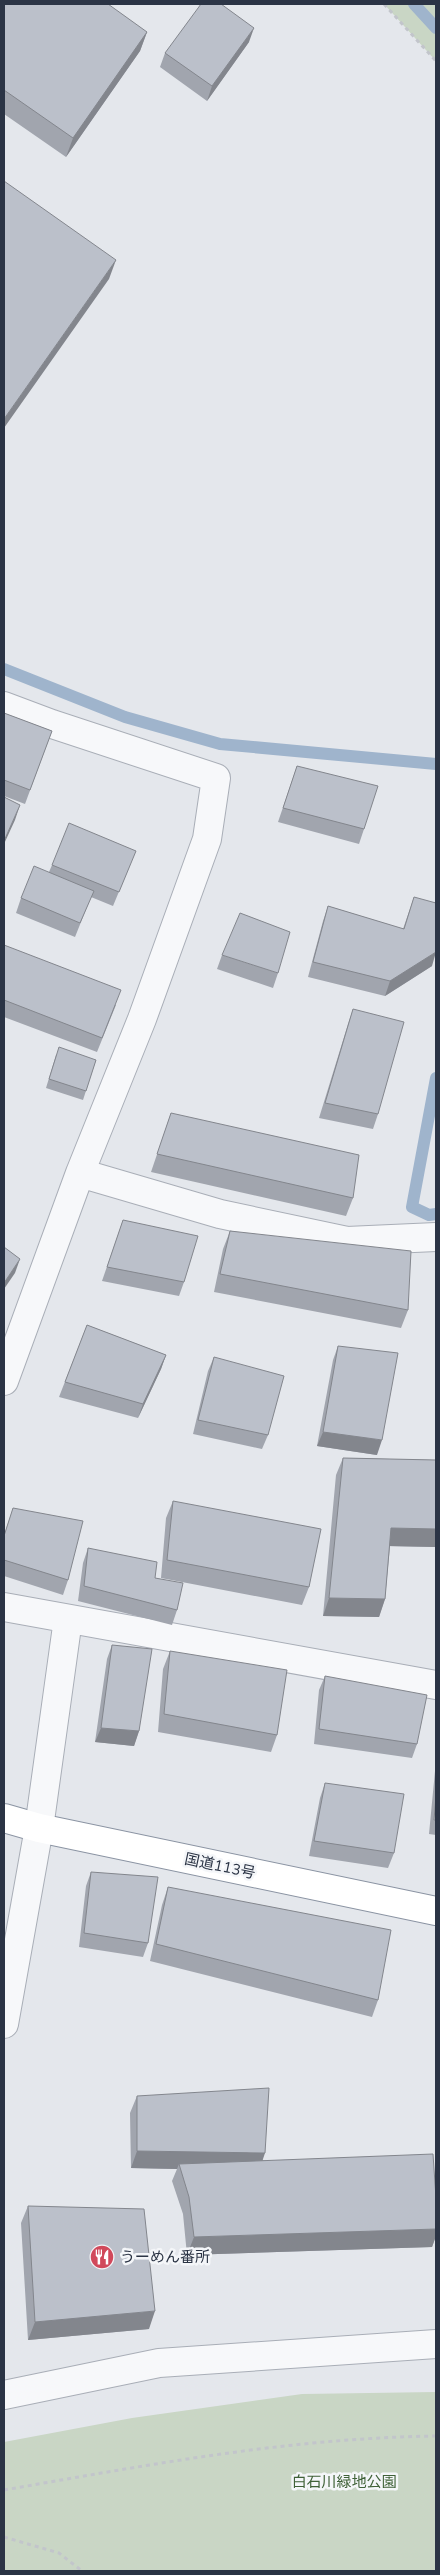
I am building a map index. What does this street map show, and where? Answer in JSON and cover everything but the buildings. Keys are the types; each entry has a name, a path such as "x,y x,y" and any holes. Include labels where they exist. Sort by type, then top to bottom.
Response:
{"highway":[{"name":"国道113号","path":"4,1818 39,1828 436,1911"}],"street":[{"path":"4,706 52,724 216,778 207,839 142,1019 80,1173 4,1381"},
{"path":"80,1173 220,1214 347,1242 436,1236"},
{"path":"4,1607 436,1686"},
{"path":"4,2024 39,1828 68,1619"},
{"path":"4,2394 159,2364 436,2344"}],"path":[{"path":"384,4 436,61"},
{"path":"4,2490 230,2451 377,2437 436,2436"},
{"path":"4,2537 59,2553 82,2571"}],"green space":[{"path":"384,4 436,4 436,61"},
{"name":"白石川緑地公園","path":"436,2392 436,2571 4,2571 4,2442 132,2418 302,2394"}],"waterway":[{"path":"414,4 436,28"},
{"path":"4,669 125,717 220,744 436,764"},
{"path":"436,1078 412,1207 429,1215 436,1214"}],"place":[{"name":"うーめん番所","path":"102,2257"}]}
